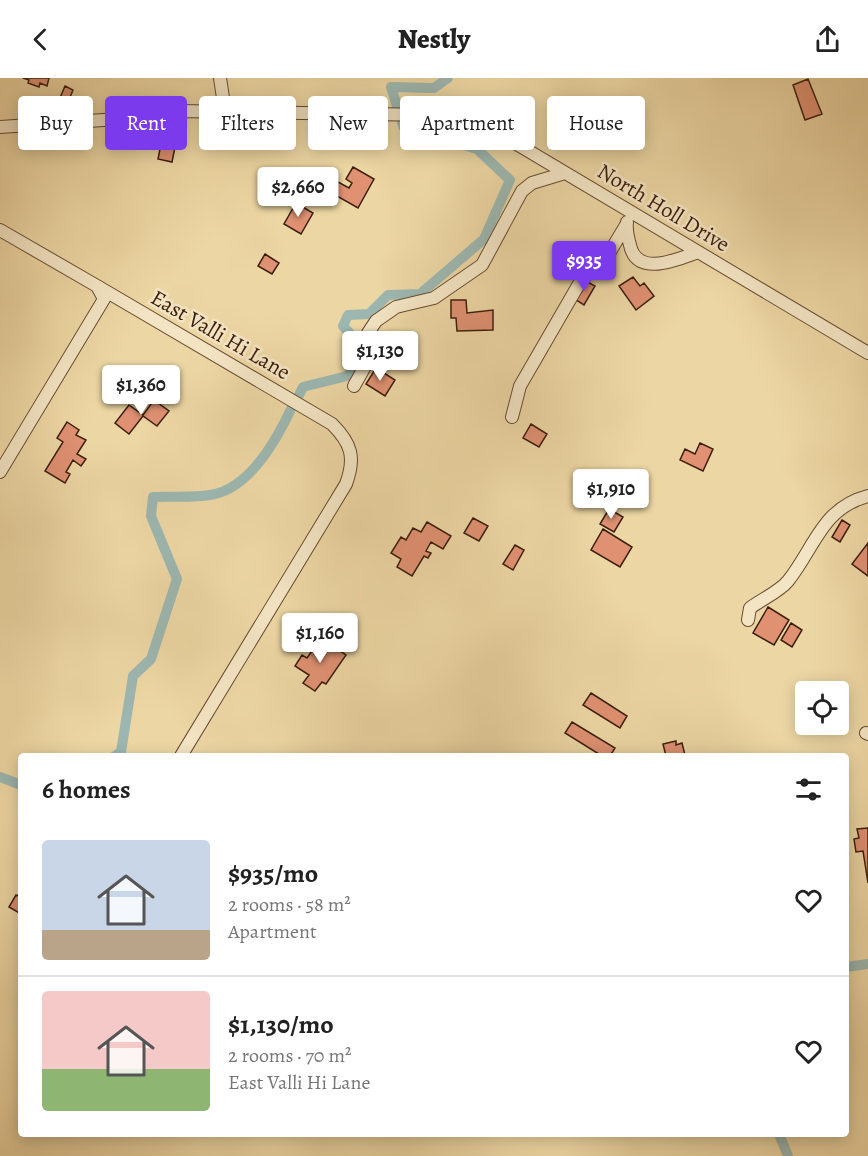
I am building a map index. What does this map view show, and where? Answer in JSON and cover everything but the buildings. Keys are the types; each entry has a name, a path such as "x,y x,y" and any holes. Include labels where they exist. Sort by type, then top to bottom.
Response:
{"street":[{"path":"220,78 223,96"},
{"name":"North Holl Drive","path":"0,127 118,119 154,112 199,111"},
{"name":"North Holl Drive","path":"296,112 420,114 449,117 500,134 868,353"},
{"path":"354,386 369,359 368,333 376,321 396,307 435,298 482,265 522,191 532,183 565,172"},
{"path":"512,417 520,386 583,277 602,265 633,213"},
{"path":"626,225 631,249 638,260 649,264 662,264 698,252"},
{"name":"East Valli Hi Lane","path":"0,230 332,424 345,437 352,457 351,472 346,484 183,753"},
{"path":"0,472 104,303 103,293 97,286"},
{"path":"748,620 750,608 786,583 806,556 824,524 836,510 854,500 868,496"}],"waterway":[{"path":"397,106 391,87 434,88 448,78"},
{"path":"299,395 303,387 347,376 358,363 358,342 343,326 348,315 369,314 388,295 420,294 484,239 510,180 478,150"},
{"path":"120,753 133,676 151,659 177,579 151,516 153,497 210,495 237,484 269,449 291,409"},
{"path":"0,777 18,784"},
{"path":"849,967 868,964"},
{"path":"780,1137 788,1156"}]}
